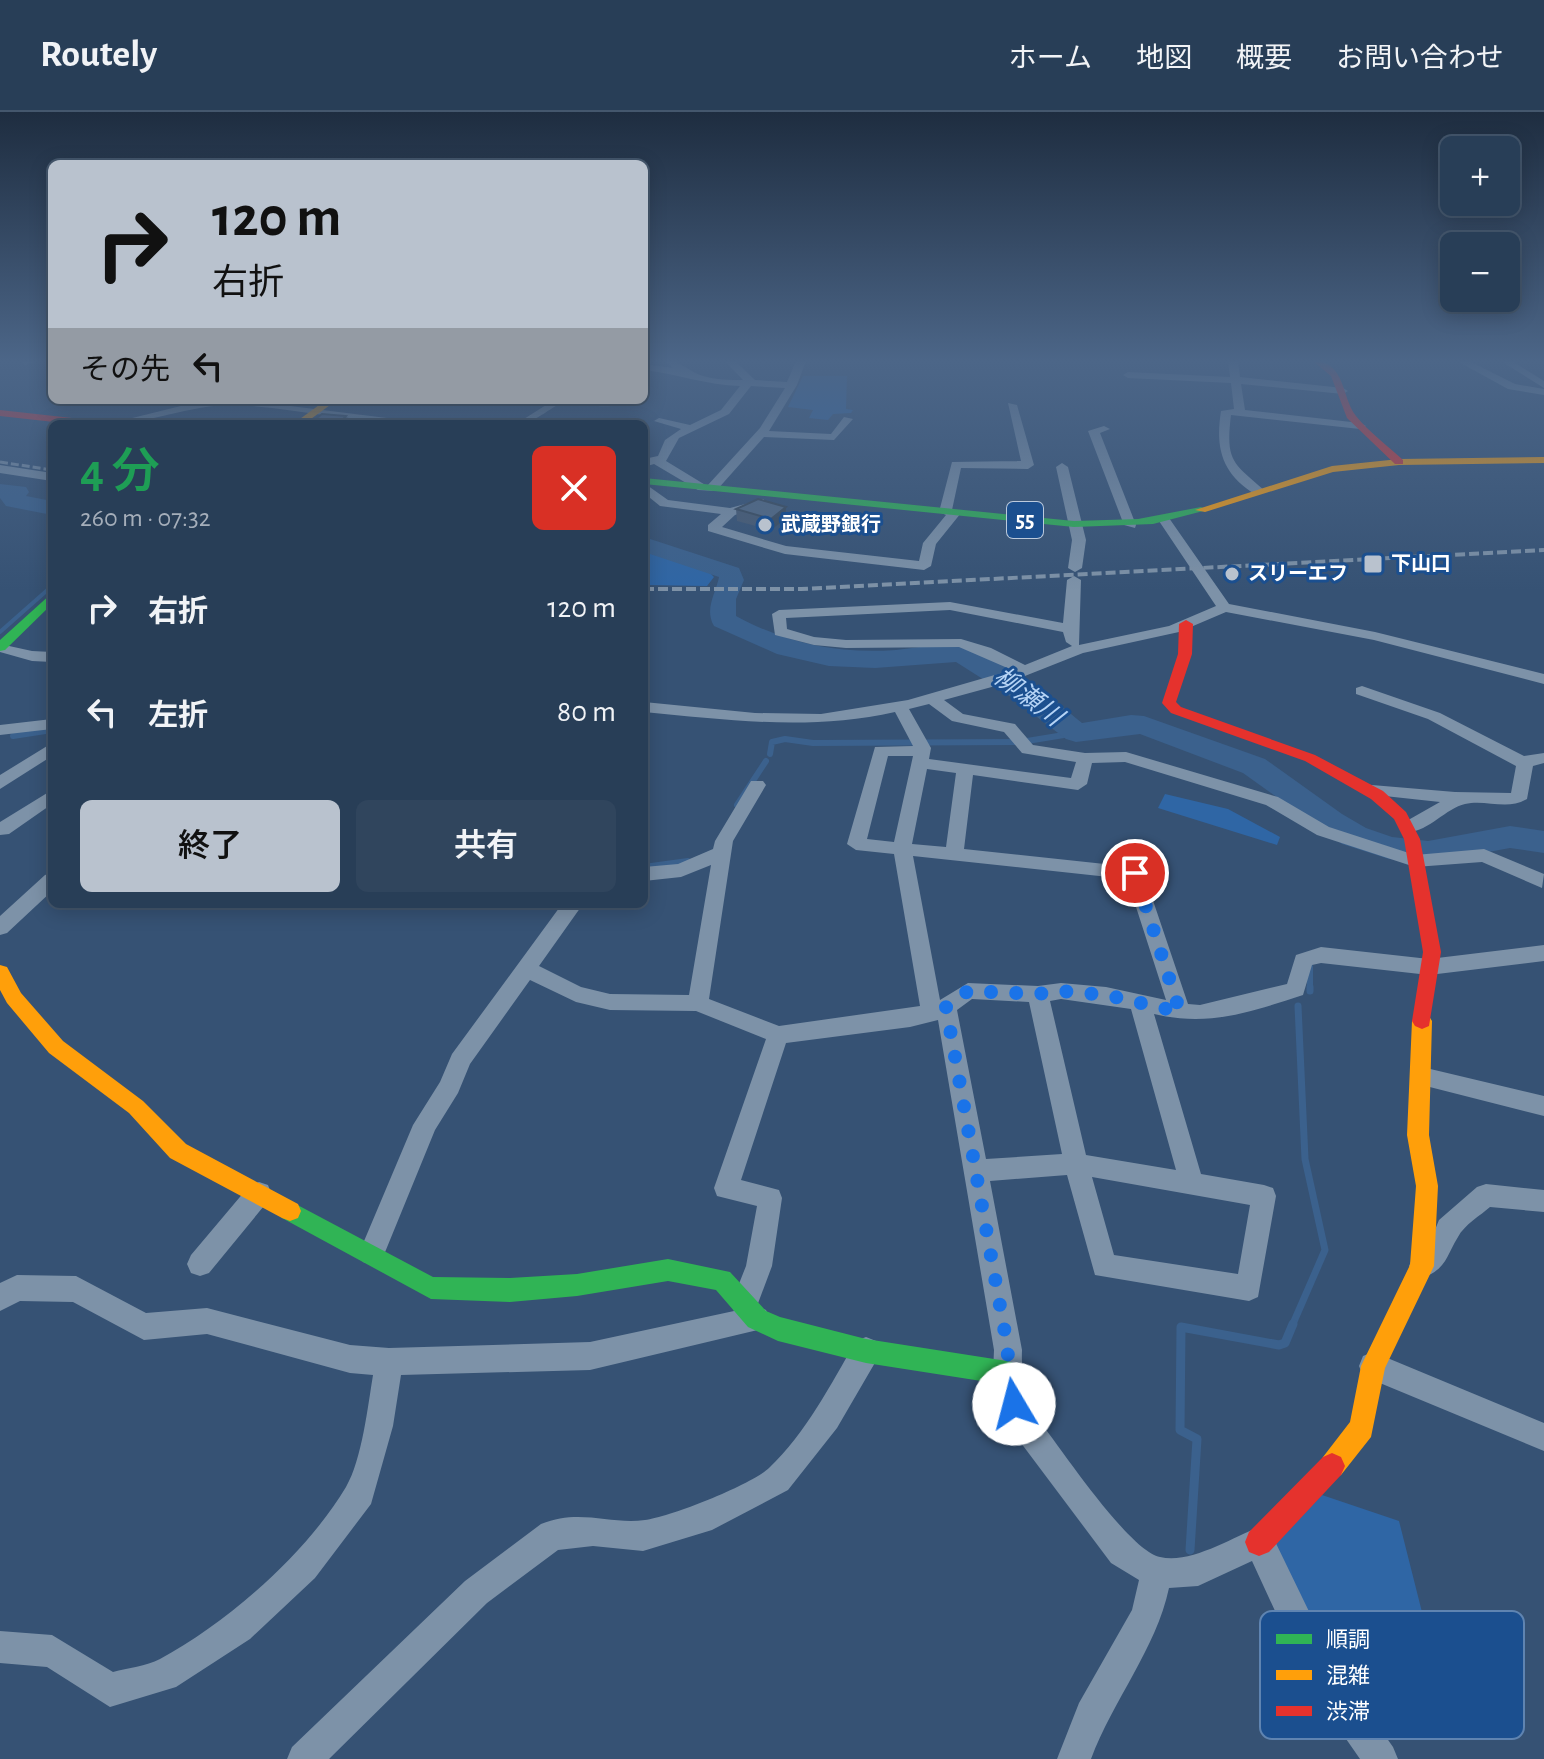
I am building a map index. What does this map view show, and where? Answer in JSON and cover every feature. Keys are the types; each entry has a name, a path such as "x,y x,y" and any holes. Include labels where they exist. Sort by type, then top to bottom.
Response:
{"street":[{"path":"648,462 663,458 669,442 676,438"},
{"path":"658,461 707,488 759,438"},
{"path":"772,495 762,502 731,512 713,528 785,550 924,566 930,543 950,512 956,464 1028,465 1021,438"},
{"path":"1097,438 1130,525"},
{"path":"1224,438 1225,461 1240,480 1260,492"},
{"path":"1373,438 1399,462"},
{"name":"55","path":"648,481 1074,524 1130,525 1165,521 1318,472 1399,462 1544,460"},
{"path":"1062,467 1079,540 1070,629 1075,650"},
{"path":"2,471 48,477"},
{"path":"648,490 664,503 731,512"},
{"path":"1165,521 1224,607 1375,636 1544,679"},
{"path":"48,601 1,645 32,656 48,657"},
{"path":"648,708 818,719 899,706 1011,675 1075,650 1186,624 1224,607"},
{"path":"946,624 890,646 814,641 780,632 779,614 1070,629"},
{"path":"946,624 986,651 1011,675"},
{"path":"1186,624 1182,666 1169,703 1176,710 1293,751 1366,788 1400,815 1413,846 1432,952 1422,1005 1418,1135 1427,1186 1422,1266"},
{"path":"1362,691 1449,723 1525,764"},
{"path":"931,698 958,718 1009,728 1021,743 1085,758 1126,757 1272,801 1323,831 1484,855 1542,881"},
{"path":"899,706 921,750 902,849 975,1171 1008,1350 1007,1373 1014,1404 1028,1429 1122,1552 1156,1573 1198,1570 1259,1542 1348,1449 1362,1428 1373,1366 1422,1266 1440,1250 1448,1228 1486,1195 1544,1201"},
{"path":"0,730 48,724"},
{"path":"1085,758 1078,784 965,769 921,750 881,751 856,844 1135,873 1180,1012"},
{"path":"0,783 48,751"},
{"path":"1366,788 1455,798 1514,799 1521,795 1525,764 1531,759 1544,758"},
{"path":"954,854 965,769"},
{"path":"698,1003 724,841 757,785"},
{"path":"1413,846 1455,798"},
{"path":"0,828 3,830 48,799"},
{"path":"648,874 681,870 722,853"},
{"path":"0,928 48,884"},
{"path":"372,1253 425,1125 450,1086 460,1060 570,908"},
{"path":"527,969 576,994 610,1002 698,1003 778,1035 939,1010 968,991 1038,994 1061,991 1106,995 1180,1012 1220,1009 1296,989 1303,960 1321,955 1429,967 1544,953"},
{"path":"1,974 14,998 56,1047 136,1107 178,1151 372,1253 431,1288 510,1290 577,1285 668,1270 722,1280 750,1312 807,1338 866,1351 1007,1373"},
{"path":"975,1171 1076,1164 1264,1196 1249,1288 1104,1266 1076,1164 1038,994"},
{"path":"1140,1003 1192,1184"},
{"path":"750,1312 770,1198 726,1188 778,1035"},
{"path":"1422,1076 1544,1106"},
{"path":"200,1264 259,1193"},
{"path":"0,1298 17,1288 76,1289 144,1327 207,1321 350,1359 389,1362 590,1356 750,1312"},
{"path":"304,1759 476,1592 552,1535 593,1531 643,1536 701,1519 778,1480 827,1418 866,1351"},
{"path":"0,1647 52,1651 110,1690 164,1675 239,1628 304,1567 360,1493 379,1426 389,1362"},
{"path":"1373,1366 1544,1437"},
{"path":"1259,1542 1292,1611"},
{"path":"1074,1759 1091,1715 1147,1615 1156,1573"},
{"path":"1367,1739 1381,1759"}],"shaded area":[{"path":"648,553 704,567 714,577 707,586 648,585"},
{"path":"1165,794 1228,809 1280,837 1277,845 1158,808"},
{"path":"1322,1495 1399,1521 1422,1611 1306,1611 1274,1545"}],"building":[{"path":"758,499 786,507 771,519 736,509"}],"waterway":[{"name":"柳瀬川","path":"0,491 18,492 13,497 14,501 48,507"},
{"name":"柳瀬川","path":"648,545 730,573 732,580 723,599 723,620 787,649 829,658 851,659 960,654 1000,676 1076,733 1131,724 1144,725 1254,766 1354,836 1389,848 1428,852 1510,837 1544,842"},
{"path":"0,632 48,590"},
{"path":"13,736 48,731"},
{"path":"770,754 772,742 785,739 813,743 1021,742 1076,733"},
{"path":"737,805 766,761"},
{"path":"648,866 688,861"},
{"path":"1310,967 1310,991"},
{"path":"1292,1326 1325,1250 1305,1159 1298,1006"},
{"path":"1190,1550 1197,1439 1180,1430 1181,1327 1279,1345 1285,1343 1293,1324"}],"railway":[{"path":"0,462 48,469"},
{"path":"648,589 801,589 1544,550"}],"traffic: fast":[{"path":"648,481 1074,524 1138,523 1201,510"},
{"path":"0,647 48,601"},
{"path":"290,1211 431,1288 510,1290 577,1285 668,1270 722,1280 757,1319 778,1329 866,1351 1007,1373"}],"traffic: slow":[{"path":"1201,510 1332,469 1399,462 1544,460"},
{"path":"0,972 14,998 56,1047 136,1107 178,1151 290,1211"},
{"path":"1332,1466 1362,1428 1373,1366 1422,1266 1427,1186 1418,1135 1422,1021"}],"traffic: jam":[{"path":"1373,438 1399,462"},
{"path":"1186,624 1185,654 1169,703 1176,710 1310,758 1377,795 1400,816 1412,839 1432,952 1422,1021"},
{"path":"1259,1542 1332,1466"}],"place":[{"name":"武蔵野銀行","path":"765,525"},
{"name":"下山口","path":"1373,564"},
{"name":"スリーエフ","path":"1232,574"}],"route":[{"path":"1014,1404 1007,1373 1008,1350 946,1007 968,991 1038,994 1061,991 1106,995 1180,1012 1135,873"}]}
